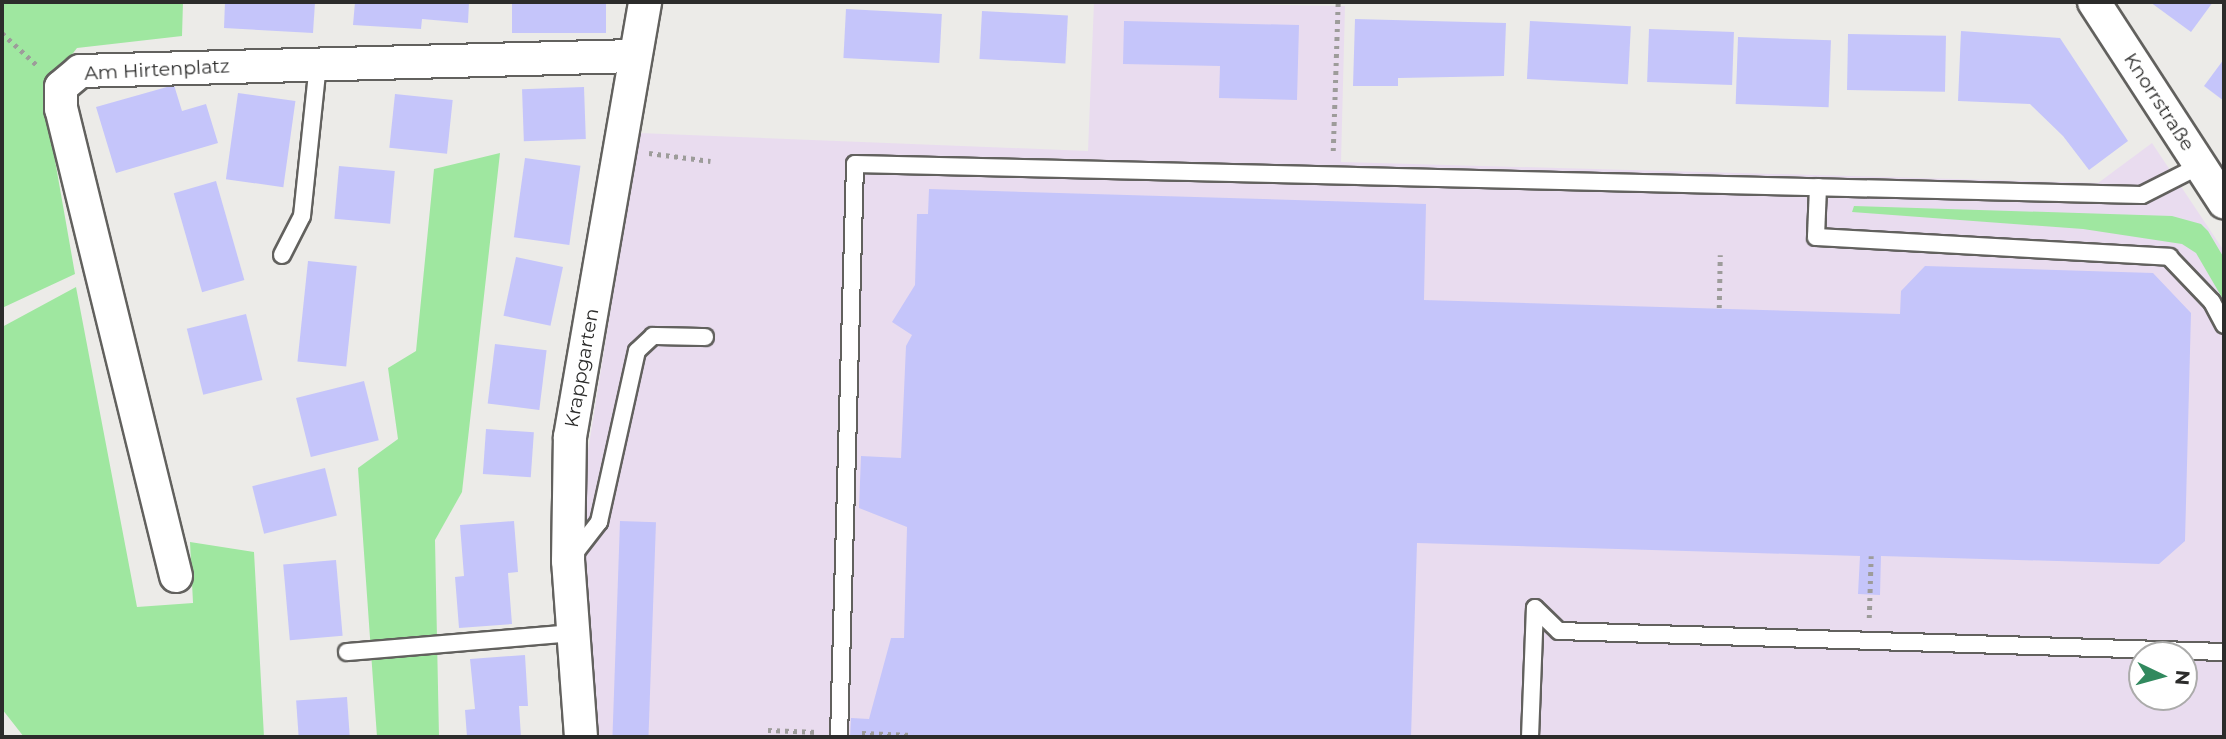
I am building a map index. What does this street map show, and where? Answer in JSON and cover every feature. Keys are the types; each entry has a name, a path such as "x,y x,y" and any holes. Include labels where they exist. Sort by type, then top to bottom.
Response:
{"street":[{"name":"Krappgarten","path":"581,737 568,561 570,437 645,2"},
{"name":"Knorrstraße","path":"2094,2 2224,202"},
{"name":"Am Hirtenplatz","path":"176,576 61,109 61,87 80,71 635,56"}],"lane":[{"path":"282,255 302,216 318,64"},
{"path":"839,737 855,164 2143,195 2201,165"},
{"path":"1818,187 1816,237 2169,257 2212,302 2224,325"},
{"path":"568,561 599,522 637,351 653,336 705,337"},
{"path":"1530,737 1535,608 1559,631 1868,643 2224,652"},
{"path":"348,652 574,634"}],"path":[{"path":"1332,174 1338,2"},
{"path":"2,33 61,87"},
{"path":"647,153 710,161"},
{"path":"1719,308 1720,255"},
{"path":"1868,643 1871,556"}],"shaded area":[{"path":"1094,2 1345,6 1341,162 2098,183 2152,143 2224,251 2224,737 596,737 579,507 639,133 1088,151"}],"green space":[{"path":"2,2 183,2 182,36 77,48 43,92 75,274 2,308"},
{"path":"500,153 462,492 435,540 439,737 377,737 358,468 398,439 388,368 416,351 434,169"},
{"path":"1854,206 2172,216 2201,224 2208,231 2224,258 2224,301 2196,253 2182,244 2083,229 1852,212"},
{"path":"76,287 137,607 193,603 190,542 254,552 264,737 24,737 2,709 2,327"}],"building":[{"path":"225,2 315,2 313,33 224,28"},
{"path":"355,2 469,2 468,23 422,19 421,29 353,25"},
{"path":"512,2 606,2 606,33 512,33"},
{"path":"2150,2 2213,2 2191,32"},
{"path":"846,9 942,14 939,63 843,58"},
{"path":"982,11 1068,16 1065,63 979,59"},
{"path":"1355,19 1506,23 1504,76 1398,78 1398,86 1353,86"},
{"path":"1124,21 1299,25 1297,100 1219,98 1220,66 1123,64"},
{"path":"1530,21 1631,26 1628,84 1527,79"},
{"path":"1649,29 1734,32 1732,85 1647,82"},
{"path":"1961,31 2060,38 2128,141 2089,170 2063,136 2030,104 1958,101"},
{"path":"1848,34 1946,36 1945,92 1847,90"},
{"path":"1738,37 1831,40 1829,107 1736,104"},
{"path":"2224,59 2224,101 2204,86"},
{"path":"174,85 182,111 206,104 218,143 116,173 96,107"},
{"path":"584,87 586,139 524,141 522,89"},
{"path":"238,93 295,101 283,187 226,179"},
{"path":"395,94 453,100 447,154 389,148"},
{"path":"525,158 580,166 569,245 514,237"},
{"path":"339,166 395,171 390,224 334,219"},
{"path":"216,181 244,280 202,292 174,193"},
{"path":"929,189 1426,204 1424,300 1900,314 1901,291 1925,266 2153,273 2191,313 2185,541 2159,564 1881,556 1880,595 1858,594 1860,556 1417,543 1411,737 850,737 851,718 869,719 891,638 904,638 907,527 859,508 861,456 901,458 906,346 912,335 892,322 915,285 917,214 928,214"},
{"path":"516,257 563,267 550,326 504,316"},
{"path":"308,261 357,266 346,367 297,361"},
{"path":"246,314 262,380 203,395 187,329"},
{"path":"495,344 547,350 539,410 488,404"},
{"path":"364,381 379,440 311,457 296,398"},
{"path":"486,429 534,432 531,477 483,474"},
{"path":"325,468 337,516 264,534 252,486"},
{"path":"514,521 518,572 508,573 512,624 459,628 455,577 464,576 460,525"},
{"path":"620,521 656,522 648,737 612,737"},
{"path":"336,560 343,636 290,640 283,565"},
{"path":"525,655 528,706 519,706 521,737 467,737 465,710 475,709 470,659"},
{"path":"347,697 350,737 299,737 296,701"}]}
